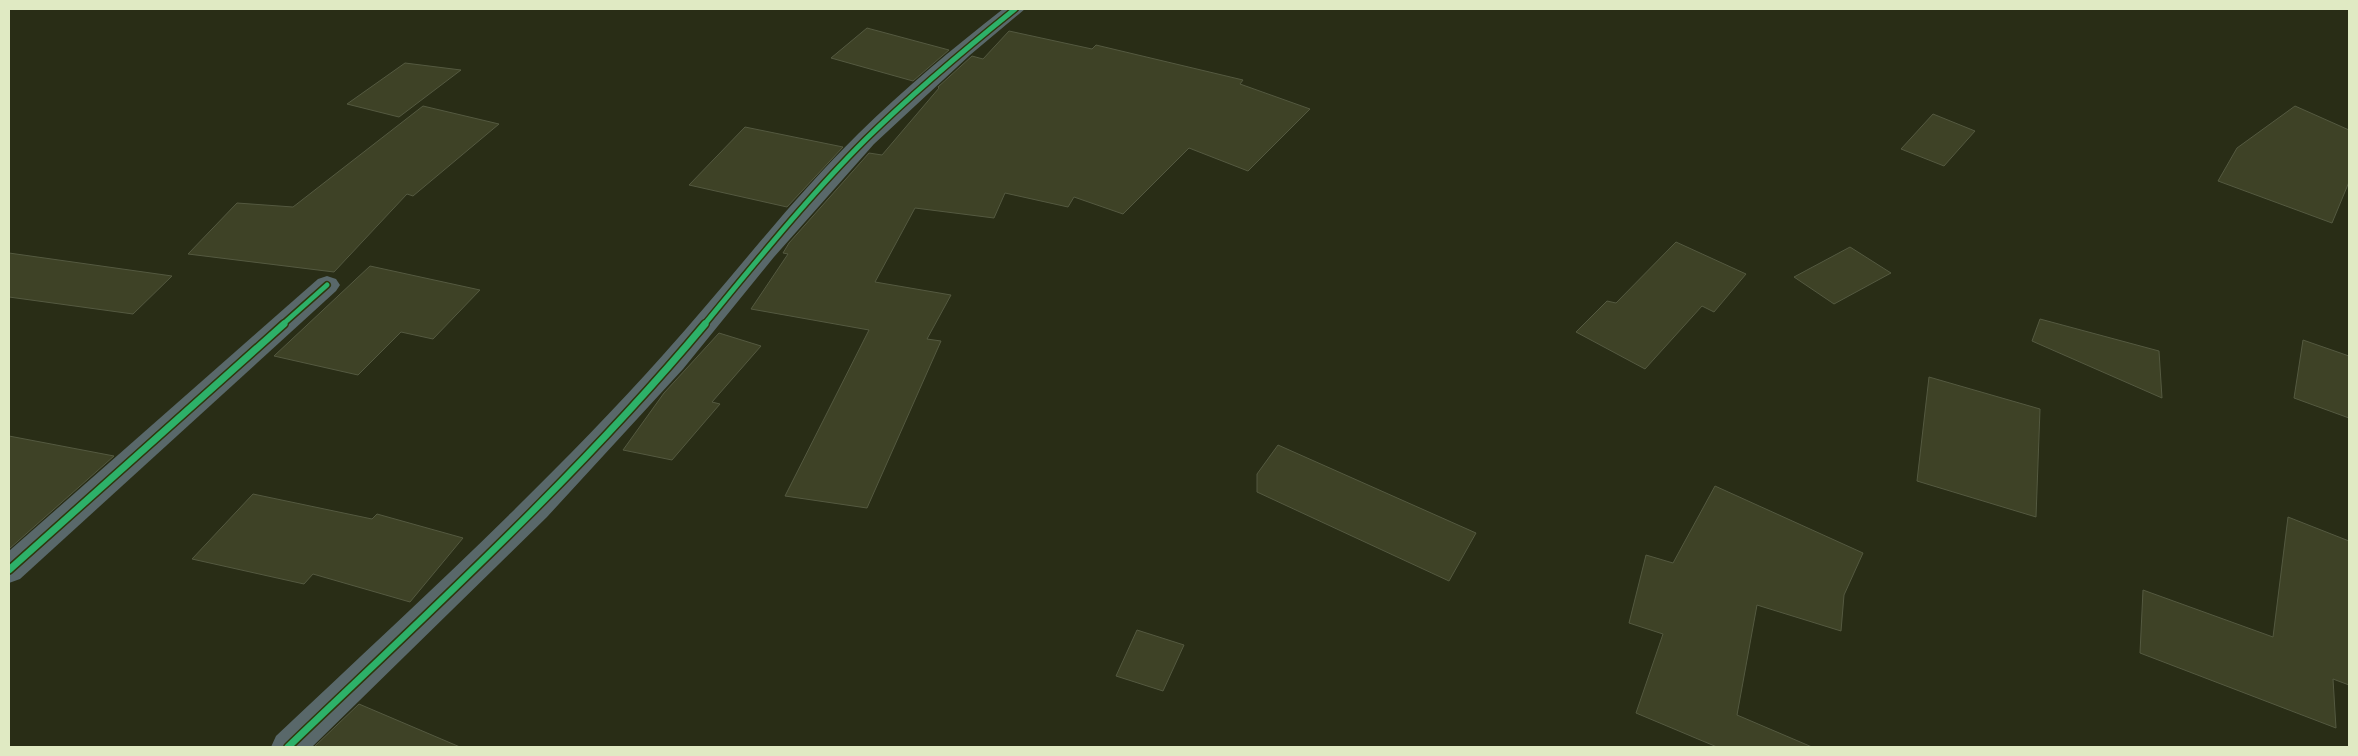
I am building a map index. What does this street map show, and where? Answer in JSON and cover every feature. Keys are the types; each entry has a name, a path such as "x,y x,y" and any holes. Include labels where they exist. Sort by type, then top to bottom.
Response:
{"street":[{"path":"288,747 536,509 673,362 765,251 866,139 963,51 1015,9"},
{"path":"9,570 327,285"}],"building":[{"path":"867,28 949,50 913,81 831,58"},
{"path":"1009,31 1092,49 1096,45 1243,80 1240,84 1310,109 1248,171 1189,148 1123,214 1074,197 1068,207 1005,193 994,218 915,208 875,282 951,295 927,339 941,341 867,508 785,496 869,330 751,309 788,254 783,253 789,243 869,153 882,155 938,87 972,56 983,59"},
{"path":"405,63 461,70 399,117 347,104"},
{"path":"423,106 499,124 413,196 407,194 334,272 188,254 237,203 293,207"},
{"path":"2295,106 2349,130 2349,182 2332,223 2218,181 2237,148"},
{"path":"1933,114 1975,131 1944,166 1901,149"},
{"path":"745,127 843,147 787,207 689,185"},
{"path":"1676,242 1746,274 1714,312 1702,306 1645,369 1576,332 1607,301 1616,303"},
{"path":"1850,247 1891,273 1834,304 1794,277"},
{"path":"9,253 172,276 133,314 9,297"},
{"path":"370,266 480,290 433,339 401,332 358,375 274,356"},
{"path":"2040,319 2159,351 2162,398 2032,341"},
{"path":"719,333 761,346 712,402 720,404 672,460 623,450 664,393"},
{"path":"2303,340 2349,356 2349,418 2294,398"},
{"path":"1929,377 2040,409 2036,517 1917,481"},
{"path":"9,436 114,456 9,549"},
{"path":"1278,445 1476,533 1449,581 1257,492 1257,474"},
{"path":"1715,486 1863,553 1844,595 1841,631 1757,605 1737,715 1812,747 1717,747 1636,713 1663,634 1629,623 1646,555 1673,563"},
{"path":"253,494 372,519 377,514 463,538 410,602 313,574 304,584 192,559"},
{"path":"2288,517 2349,541 2349,685 2333,679 2336,728 2140,653 2143,590 2273,637"},
{"path":"1137,630 1184,645 1163,691 1116,676"},
{"path":"359,704 460,747 314,747"}],"cycle path":[{"path":"288,747 536,509 673,362 765,251 866,139 963,51 1015,9"},
{"path":"9,570 327,285"}]}
